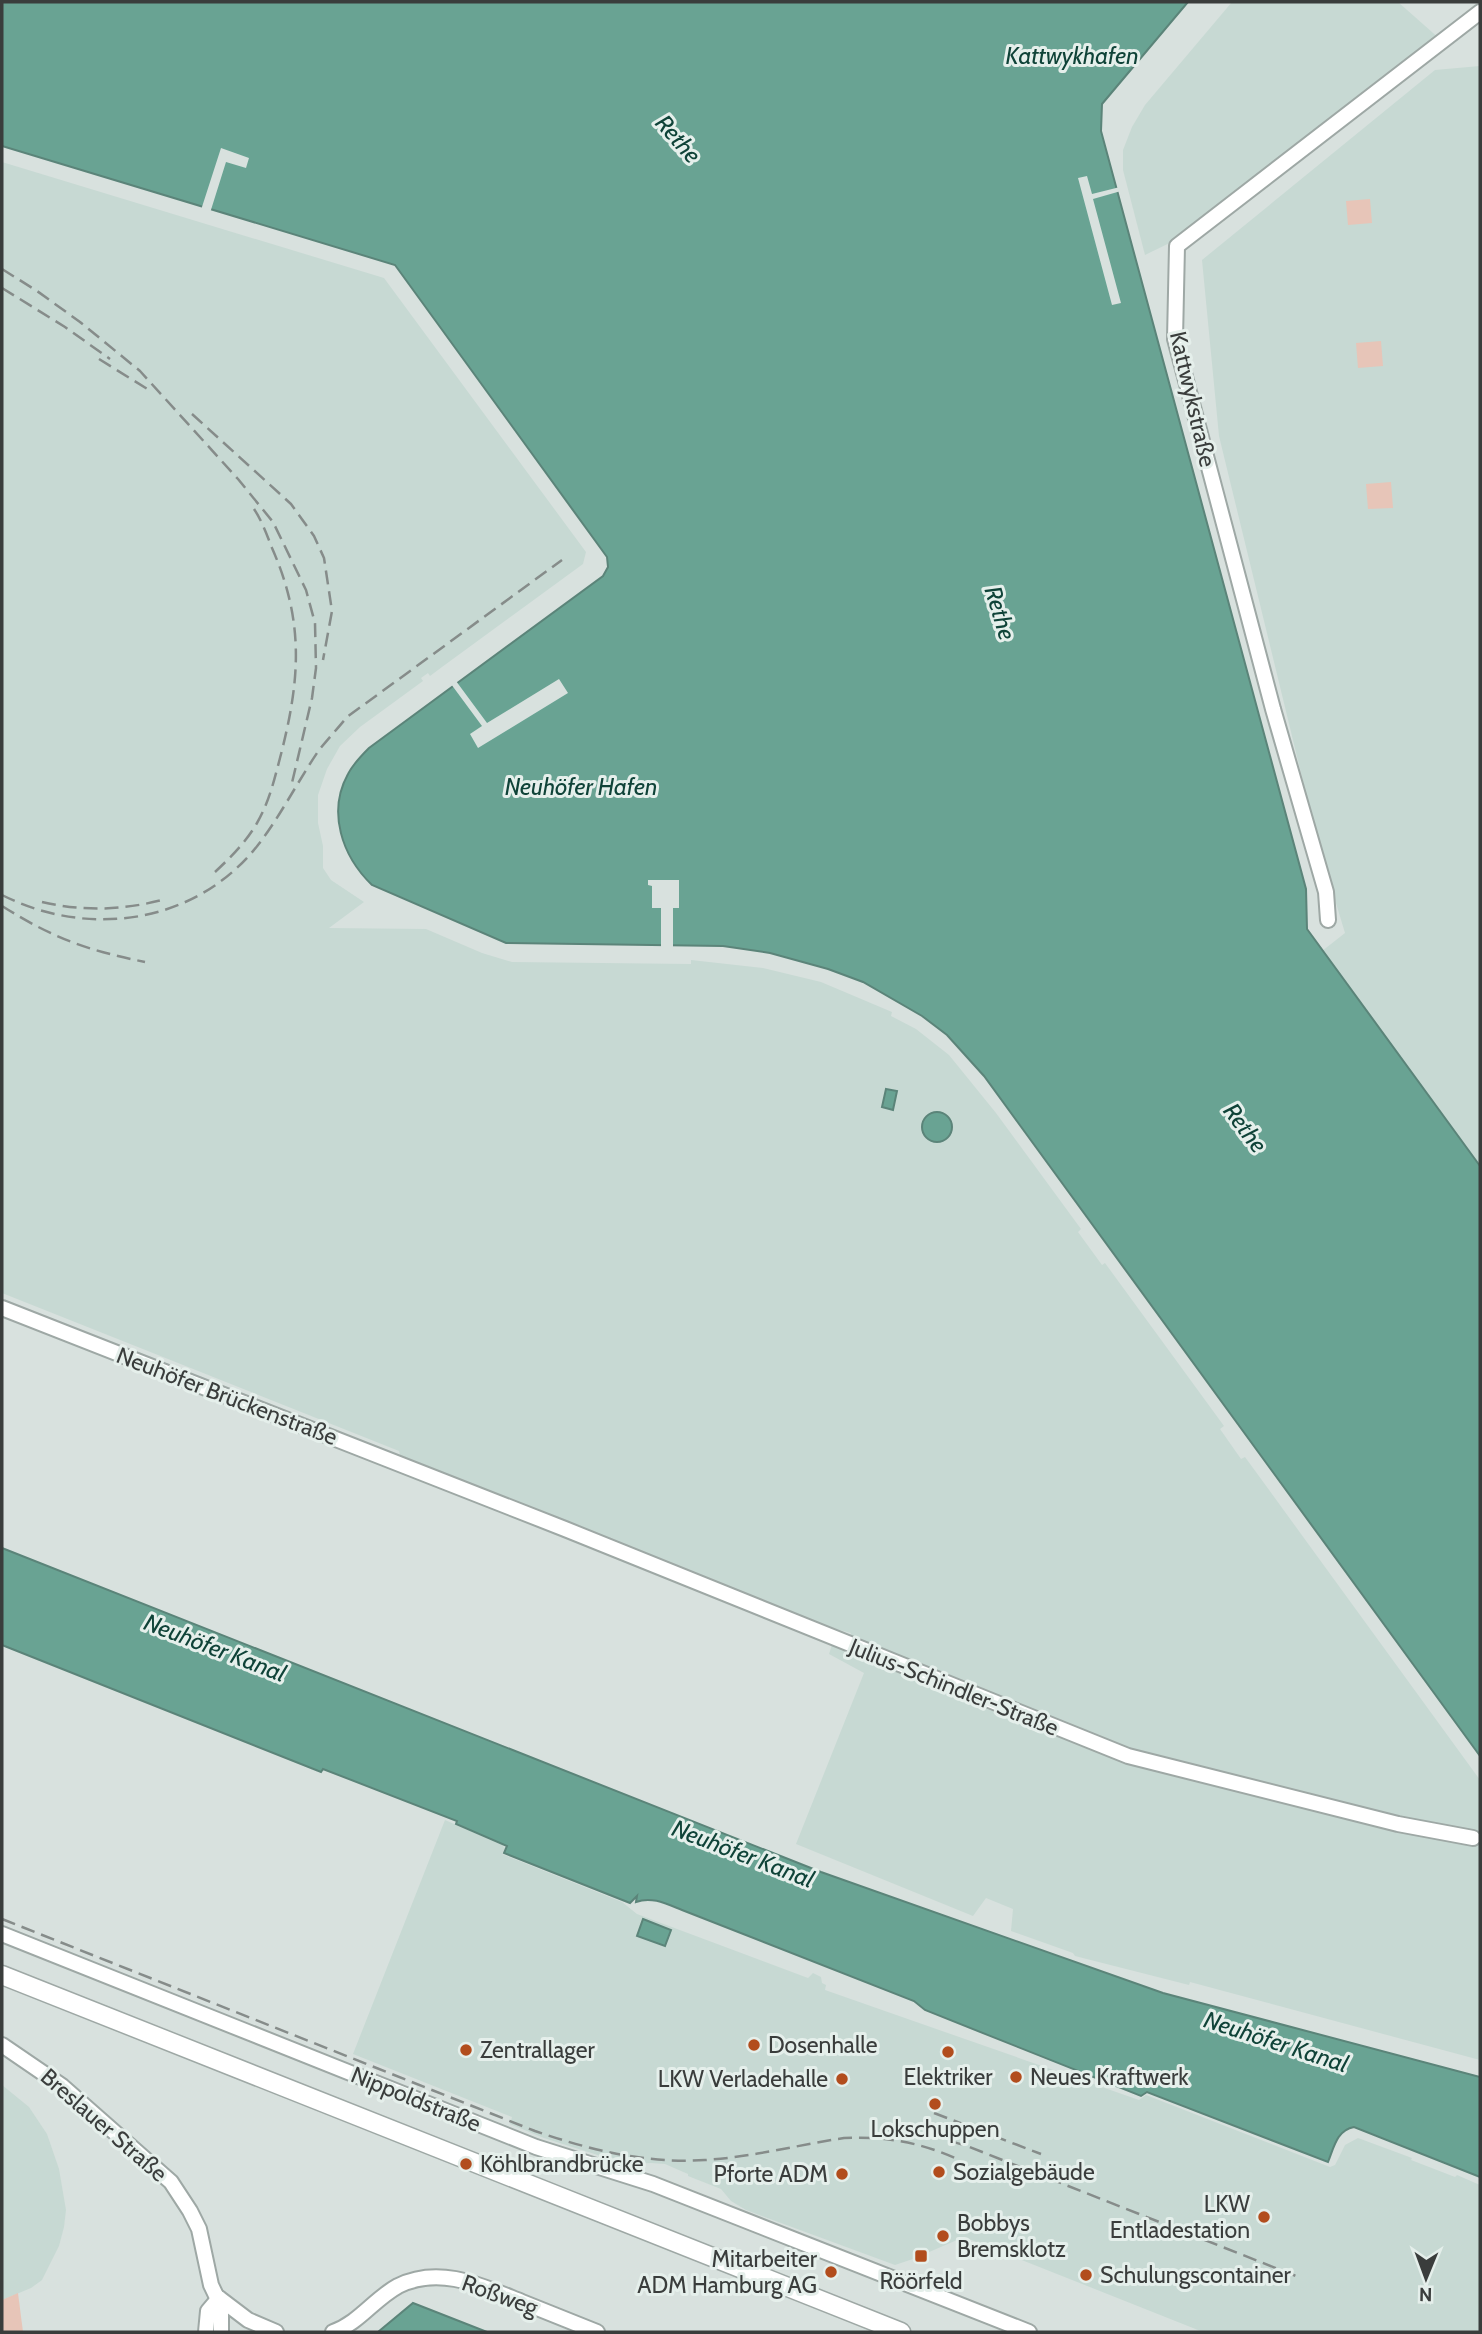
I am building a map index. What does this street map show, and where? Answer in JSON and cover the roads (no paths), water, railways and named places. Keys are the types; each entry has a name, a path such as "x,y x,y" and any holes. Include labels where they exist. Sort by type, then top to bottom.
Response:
{"main road":[{"path":"2,1975 901,2332"},
{"path":"2,1987 872,2332"}],"street":[{"name":"Kattwykstraße","path":"1328,920 1326,892 1273,709 1175,339 1177,246 1480,12"},
{"name":"Neuhöfer Brückenstraße","path":"2,1308 452,1485"},
{"name":"Julius-Schindler-Straße","path":"452,1485 1128,1756 1398,1824 1473,1838"},
{"name":"Nippoldstraße","path":"2,1934 536,2147 653,2184 1029,2332"},
{"name":"Breslauer Straße","path":"2,2045 50,2076 171,2182 199,2229 211,2285 219,2298 223,2332 236,2326 255,2324"},
{"name":"Roßweg","path":"332,2332 352,2323 375,2301 401,2285 435,2277 475,2283 597,2332"},
{"path":"206,2332 208,2311 219,2298 255,2324 276,2332"}],"water":[{"path":"2,2 1188,2 1102,104 1101,131 1306,889 1307,929 1480,1166 1480,1756 984,1076 947,1035 922,1016 863,982 828,969 770,953 723,946 506,943 372,885 361,873 346,847 338,818 342,788 355,763 369,748 603,576 608,567 607,557 395,265 2,146"},
{"path":"886,1089 897,1091 893,1110 882,1107"},
{"path":"937,1112 948,1116 952,1127 948,1138 937,1142 926,1138 922,1127 926,1116"},
{"name":"Neuhöfer Kanal","path":"2,1548 821,1872 1163,1993 1480,2077 1480,2177 1354,2127 1340,2135 1328,2162 1147,2092 1141,2096 925,2010 914,2001 671,1905 654,1900 636,1902 637,1896 630,1903 504,1853 507,1846 456,1824 457,1821 323,1769 321,1772 2,1645"},
{"path":"643,1919 671,1930 665,1946 637,1936"},
{"path":"413,2303 487,2332 378,2332"}],"railway":[{"path":"2,269 80,322 140,371 238,479 273,522 306,590 315,623 316,668 312,698 291,787"},
{"path":"2,288 110,359"},
{"path":"99,359 149,390"},
{"path":"192,414 291,504 314,536 324,558 332,611 323,660"},
{"path":"215,872 248,837 265,807 287,730 295,677 296,652 290,602 283,575 254,509"},
{"path":"2,895 35,909 70,917 105,919 139,916 173,907 204,892 233,872 258,845 319,750 347,717 562,560"},
{"path":"42,902 105,908 135,906 166,899"},
{"path":"2,906 71,942 145,962"},
{"path":"2,1919 535,2131 598,2150 640,2158 705,2160 858,2138 914,2144 955,2158"},
{"path":"934,2113 1041,2154"},
{"path":"888,2130 930,2135 967,2146 1301,2278"}],"place":[{"name":"Dosenhalle","path":"754,2045"},
{"name":"Zentrallager","path":"466,2050"},
{"name":"Elektriker","path":"948,2052"},
{"name":"Neues Kraftwerk","path":"1016,2077"},
{"name":"LKW Verladehalle","path":"842,2079"},
{"name":"Lokschuppen","path":"935,2104"},
{"name":"Köhlbrandbrücke","path":"466,2164"},
{"name":"Sozialgebäude","path":"939,2172"},
{"name":"Pforte ADM","path":"842,2174"},
{"name":"LKW Entladestation","path":"1264,2217"},
{"name":"Bobbys Bremsklotz","path":"943,2236"},
{"name":"Röörfeld","path":"921,2256"},
{"name":"Mitarbeiter ADM Hamburg AG","path":"831,2272"},
{"name":"Schulungscontainer","path":"1086,2275"}],"water label":[{"name":"Kattwykhafen","path":"1072,56"},
{"name":"Rethe","path":"678,139"},
{"name":"Rethe","path":"1000,613"},
{"name":"Neuhöfer Hafen","path":"581,787"},
{"name":"Rethe","path":"1245,1128"}]}
